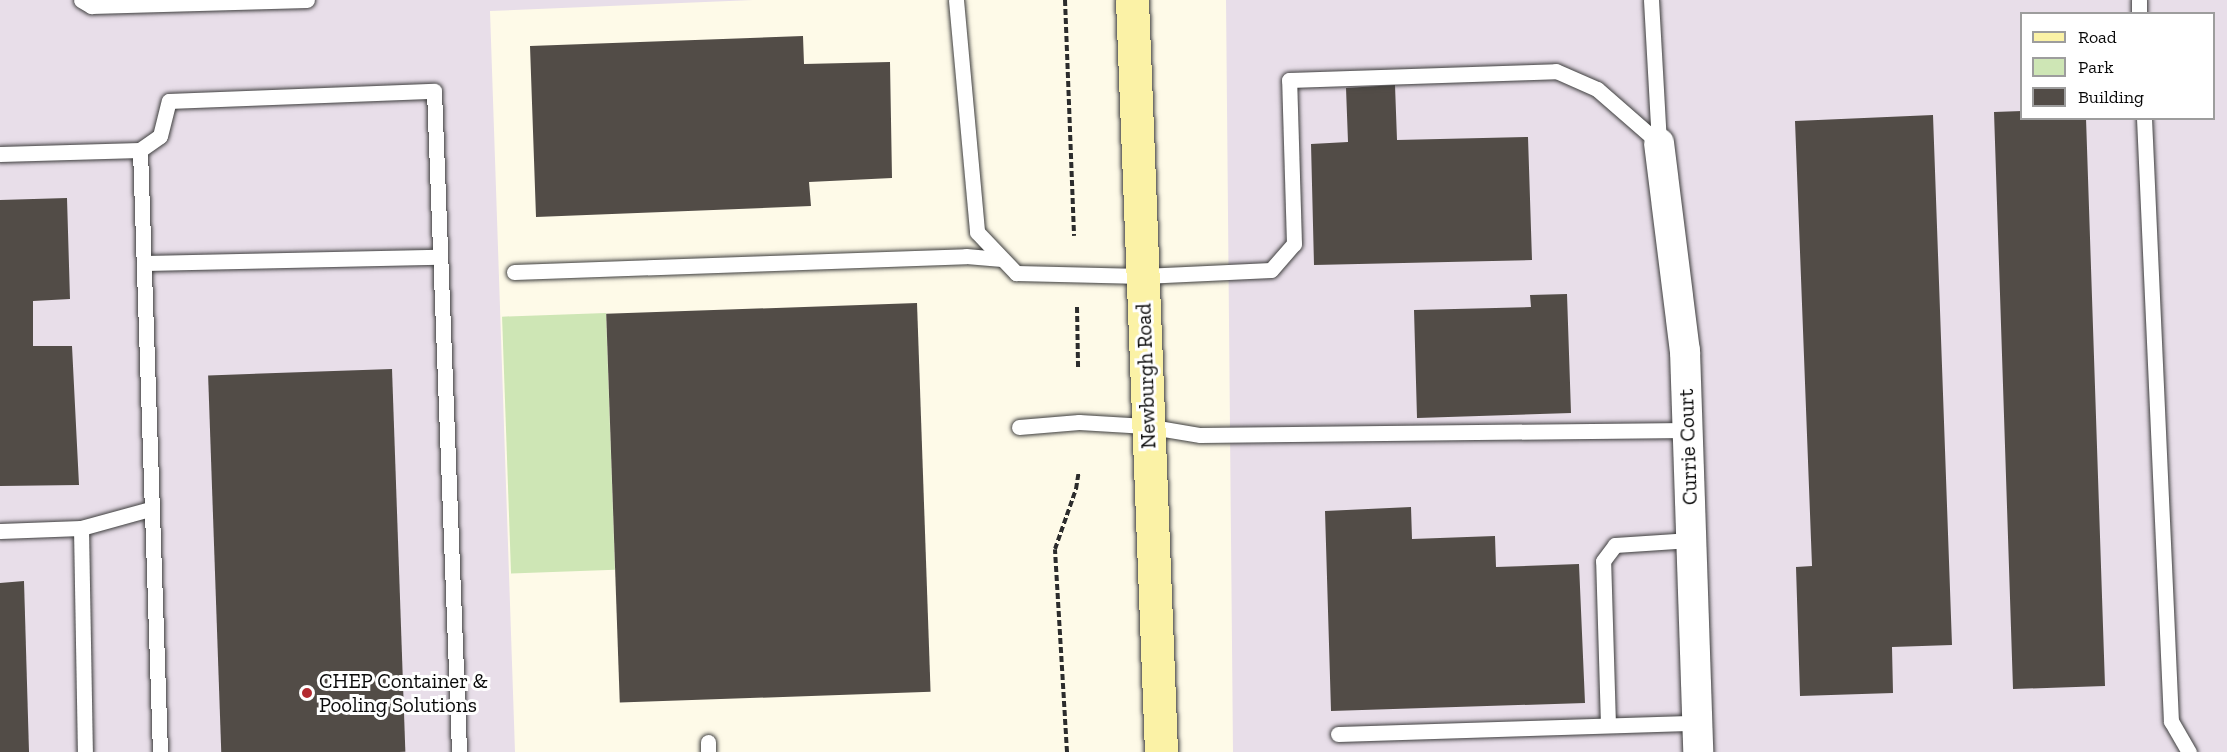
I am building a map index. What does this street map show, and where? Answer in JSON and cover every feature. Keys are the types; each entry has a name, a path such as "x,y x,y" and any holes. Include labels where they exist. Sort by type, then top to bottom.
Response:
{"main road":[{"name":"Newburgh Road","path":"1132,0 1143,276 1146,426 1161,752"}],"street":[{"name":"Currie Court","path":"1659,143 1685,351 1698,752"}],"lane":[{"path":"81,0 91,6 307,0"},
{"path":"956,0 977,232 1016,273 1143,276 1271,270 1294,244 1289,80 1556,71 1597,89 1659,143"},
{"path":"1651,0 1659,143"},
{"path":"0,154 140,150 160,136 169,101 434,92 459,752"},
{"path":"2144,120 2171,721 2189,752"},
{"path":"140,150 145,263 150,509 160,752"},
{"path":"514,272 954,256 1002,259"},
{"path":"145,263 439,257"},
{"path":"1019,427 1079,422 1146,426 1200,435 1687,430"},
{"path":"0,531 81,528 150,509"},
{"path":"81,528 85,752"},
{"path":"1608,725 1603,561 1615,545 1691,540"},
{"path":"1338,734 1697,723"}],"path":[{"path":"1065,0 1074,236"},
{"path":"1077,307 1078,367"},
{"path":"1067,752 1055,549 1079,471"}],"shaded area":[{"path":"0,0 753,0 490,11 515,752 0,752"},
{"path":"1226,0 2227,0 2227,752 1233,752"}],"green space":[{"path":"606,313 615,570 511,573 502,317"}],"building":[{"path":"803,36 804,64 890,62 892,178 809,182 811,206 536,217 530,46"},
{"path":"1395,85 1397,140 1528,137 1532,260 1314,265 1311,144 1348,142 1346,88"},
{"path":"2020,111 2020,120 2086,120 2105,686 2013,689 1994,112"},
{"path":"1933,115 1952,645 1892,647 1893,693 1800,696 1796,567 1812,566 1795,121"},
{"path":"67,198 70,299 33,301 33,346 72,346 79,485 0,486 0,200"},
{"path":"1567,294 1571,413 1417,418 1414,310 1531,307 1530,295"},
{"path":"917,303 931,692 620,703 606,314"},
{"path":"392,369 405,752 221,752 208,375"},
{"path":"1411,507 1412,539 1495,536 1496,567 1579,564 1585,703 1331,711 1325,511"},
{"path":"24,581 29,752 0,752 0,583"}],"place":[{"name":"CHEP Container & Pooling Solutions","path":"307,693"}]}
